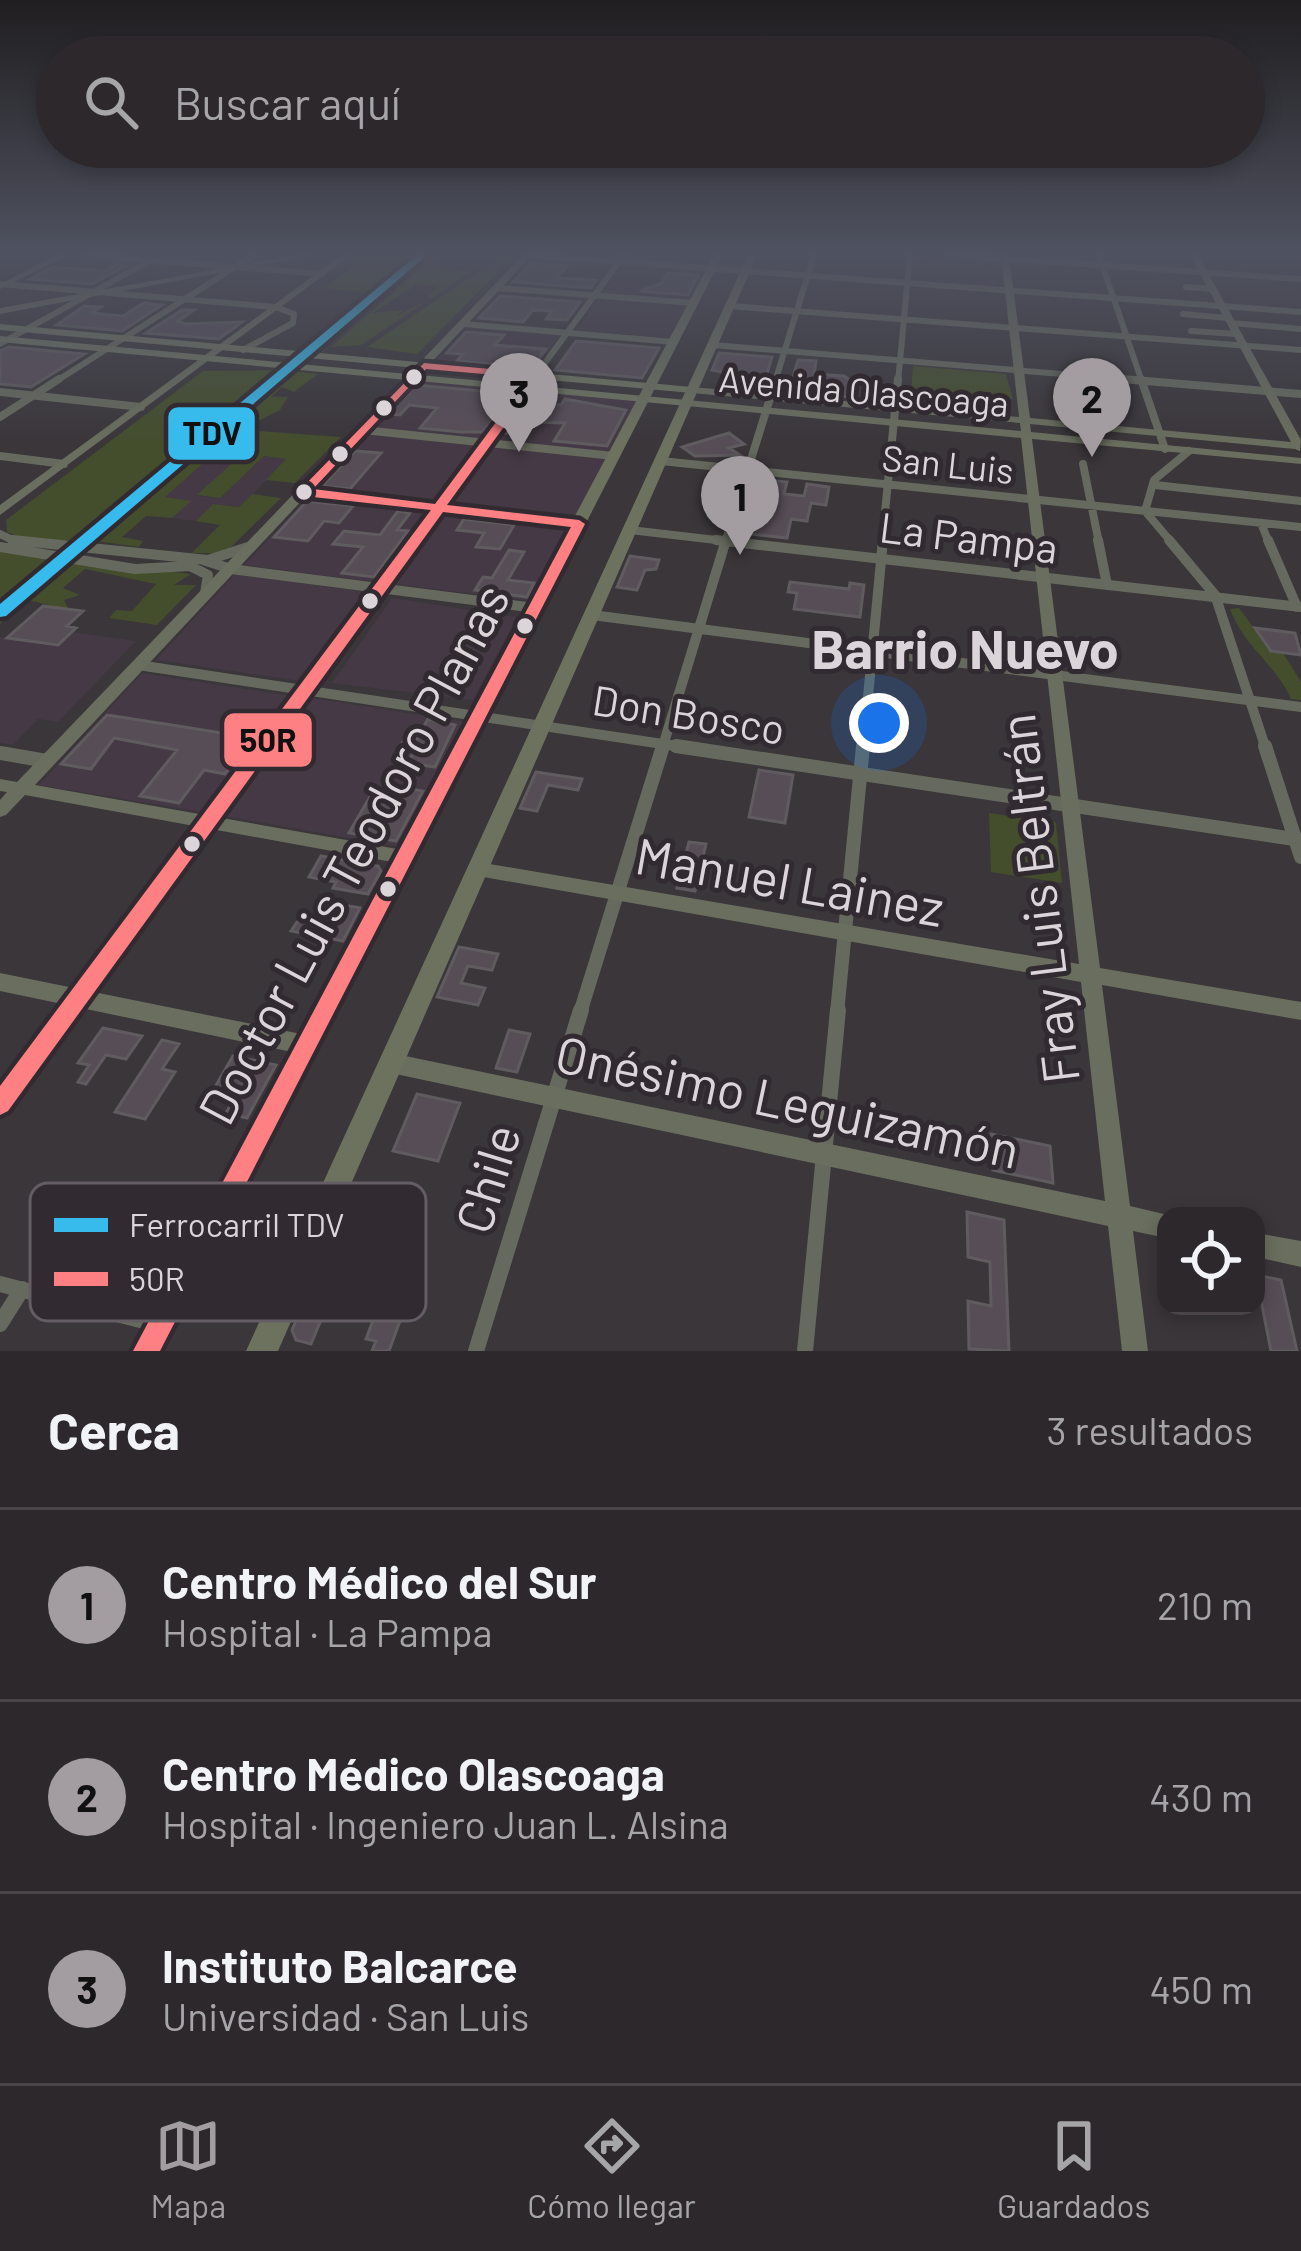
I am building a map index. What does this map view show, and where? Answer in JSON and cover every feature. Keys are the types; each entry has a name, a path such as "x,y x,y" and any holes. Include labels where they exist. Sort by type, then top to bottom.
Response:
{"highway":[{"name":"Doctor Luis Teodoro Planas","path":"234,1183 686,318"},
{"path":"337,1183 725,318"},
{"path":"262,1351 275,1321"}],"main road":[{"name":"Avenida Olascoaga","path":"0,327 536,376 689,397"},
{"name":"Avenida Olascoaga","path":"3,341 526,389 647,393"}],"street":[{"path":"3,341 47,318"},
{"path":"0,416 156,318"},
{"path":"0,511 262,318"},
{"path":"243,350 292,325 293,318"},
{"path":"0,811 469,318"},
{"path":"0,1104 579,318"},
{"name":"Chile","path":"476,1351 795,318"},
{"path":"891,318 1301,350"},
{"name":"Fray Luis Beltrán","path":"1013,318 1135,1351"},
{"path":"1120,318 1165,448"},
{"path":"1215,318 1301,329"},
{"path":"805,1351 904,319"},
{"path":"1230,320 1300,448"},
{"path":"463,324 674,342"},
{"path":"1287,328 1301,350"},
{"path":"1191,331 1238,334"},
{"path":"713,345 1301,394"},
{"path":"0,392 141,406"},
{"name":"Avenida Olascoaga","path":"689,397 771,398 1301,461"},
{"name":"Avenida Olascoaga","path":"689,397 767,411 896,416"},
{"name":"Avenida Olascoaga","path":"1027,428 1160,433 1300,448"},
{"path":"363,430 614,456"},
{"path":"1189,451 1154,480 1145,496 1145,511 1215,598 1301,857"},
{"path":"0,456 64,464"},
{"name":"San Luis","path":"661,461 1301,527"},
{"path":"1083,464 1107,585"},
{"path":"1155,485 1301,501"},
{"path":"304,492 579,524"},
{"path":"1261,523 1299,607"},
{"name":"La Pampa","path":"630,530 1299,607"},
{"path":"0,535 19,543 73,543 203,560 231,569 535,608"},
{"path":"203,560 227,558 256,542"},
{"path":"0,547 131,568 193,567 208,575 205,595"},
{"path":"592,615 1301,707"},
{"name":"Don Bosco","path":"138,665 1298,839"},
{"path":"0,753 47,761"},
{"path":"0,785 403,857"},
{"name":"Manuel Lainez","path":"478,869 1301,1011"},
{"path":"0,982 306,1045"},
{"name":"Onésimo Leguizamón","path":"391,1063 1157,1224"},
{"path":"1265,1247 1301,1254"},
{"path":"0,1284 30,1292"},
{"path":"0,1324 22,1289"},
{"path":"108,1321 153,1338"}],"shaded area":[{"path":"344,318 362,318 323,352 306,351"},
{"path":"584,318 681,318 671,338 576,330"},
{"path":"468,327 560,335 531,373 433,363"},
{"path":"281,370 290,371 96,535 96,541 81,540"},
{"path":"417,381 519,390 483,439 373,427"},
{"path":"532,391 637,402 609,452 496,440"},
{"path":"368,434 477,446 434,503 315,489"},
{"path":"491,447 607,460 574,518 451,505"},
{"path":"217,451 242,454 199,496 220,498 264,456 288,459 239,507 213,504 196,521 172,518 189,502 164,498"},
{"path":"309,497 428,511 374,582 244,565"},
{"path":"443,513 569,528 530,601 394,584"},
{"path":"234,575 367,592 301,681 156,660"},
{"path":"392,598 517,617 473,700 332,683"},
{"path":"72,632 136,641 58,722 38,719 13,745 0,743 0,637 58,645"},
{"path":"142,673 291,696 202,812 39,785"},
{"path":"311,698 466,722 400,847 224,816"}],"green space":[{"path":"364,318 401,318 361,345 331,347"},
{"path":"410,318 453,318 417,354 367,347"},
{"path":"913,366 1006,374 1013,399 972,396 972,412 910,406"},
{"path":"281,370 81,540 27,540 7,532 6,520 203,371"},
{"path":"290,371 318,374 294,392 282,387 271,397 288,397 280,410 258,421 258,431 341,437 295,483 266,480 286,459 264,456 220,498 197,495 241,455 217,451 165,497 191,501 172,518 146,516 122,537 143,541 139,547 96,541 95,536"},
{"path":"252,494 281,498 225,553 192,553 220,525 196,521 213,504 239,507"},
{"path":"0,551 191,574 174,585 196,585 157,625 109,618 116,610 132,611 156,584 85,569 63,588 80,595 64,600 69,610 28,600 0,624"},
{"path":"1239,608 1271,651 1283,653 1301,682 1301,700 1291,699 1243,634 1230,609"},
{"path":"989,813 1038,820 1039,813 1056,823 1062,883 991,872"}],"building":[{"path":"67,318 142,318 122,331 57,325"},
{"path":"169,318 182,318 178,321 185,324 242,322 219,339 146,333"},
{"path":"480,318 526,318 523,322"},
{"path":"466,332 504,335 495,345 546,349 532,368 457,361 463,354 447,353"},
{"path":"576,341 659,348 642,378 555,370"},
{"path":"9,347 84,354 31,387 0,384 0,351"},
{"path":"719,353 772,357 765,380 712,370"},
{"path":"798,360 816,361 814,374 844,376 854,383 852,397 789,391"},
{"path":"416,385 512,394 483,432 461,432 420,428 437,408 409,405 400,415 389,414"},
{"path":"565,399 626,410 607,446 554,441 565,423 534,422 526,433 504,433 526,402 561,405"},
{"path":"729,433 744,444 729,448 740,455 695,456 682,447"},
{"path":"355,451 381,453 350,489 322,486"},
{"path":"756,479 787,482 784,494 804,496 807,484 829,487 826,505 811,503 807,521 791,519 787,538 741,533"},
{"path":"307,501 353,506 339,523 324,521 308,541 274,537"},
{"path":"398,511 410,513 397,530 408,531 374,577 342,573 363,547 333,544 344,531 380,535"},
{"path":"464,519 514,525 500,549 476,547 484,533 457,530"},
{"path":"509,550 524,552 508,580 534,583 527,597 475,590 483,577 492,578"},
{"path":"630,556 659,560 656,569 645,570 637,590 617,587"},
{"path":"790,582 849,589 850,583 864,585 860,617 794,609 797,593 788,592"},
{"path":"43,606 83,611 67,626 76,628 58,645 7,638"},
{"path":"1255,628 1295,633 1301,655 1271,651"},
{"path":"107,715 253,738 225,774 204,770 179,803 140,796 177,750 114,738 91,769 61,764"},
{"path":"428,719 455,725 435,767 408,763 414,751 399,749 405,738 416,740"},
{"path":"759,770 793,775 785,823 749,817"},
{"path":"536,772 582,779 578,790 548,785 537,811 520,808"},
{"path":"394,786 423,791 396,841 349,833 371,795 387,798"},
{"path":"689,842 706,844 695,891 677,888"},
{"path":"321,856 378,866 381,871 368,894 333,888 336,882 309,877"},
{"path":"325,902 360,908 343,941 291,931 297,922 315,919"},
{"path":"459,947 498,954 492,970 468,966 461,983 485,988 478,1005 437,997"},
{"path":"103,1028 142,1036 126,1059 106,1055 86,1084 78,1082 89,1065 78,1063"},
{"path":"509,1030 530,1034 517,1072 496,1068"},
{"path":"162,1040 179,1044 162,1069 175,1072 145,1119 115,1112"},
{"path":"233,1056 276,1065 247,1118 226,1113 238,1092 215,1087"},
{"path":"417,1094 460,1103 438,1161 393,1151"},
{"path":"991,1134 1050,1146 1053,1183 993,1170"},
{"path":"967,1212 1004,1220 1009,1351 969,1349 968,1301 991,1306 990,1262 968,1257"},
{"path":"1265,1277 1281,1280 1297,1351 1271,1351 1264,1315"},
{"path":"296,1321 321,1321 311,1344 296,1340 292,1330"},
{"path":"373,1321 400,1321 389,1351 372,1351 376,1341 366,1339"}],"rail line":[{"name":"TDV","path":"0,612 348,318"}],"transit line":[{"name":"50R","path":"304,492 424,366 536,376"},
{"name":"50R","path":"0,1104 536,376"},
{"name":"50R","path":"234,1183 579,524 304,492"},
{"name":"50R","path":"146,1351 162,1321"}],"place":[{"name":"Instituto Balcarce","path":"519,452"},
{"name":"Centro Médico Olascoaga","path":"1092,457"},
{"name":"Centro Médico del Sur","path":"740,555"}],"district":[{"name":"Barrio Nuevo","path":"965,647"}]}
